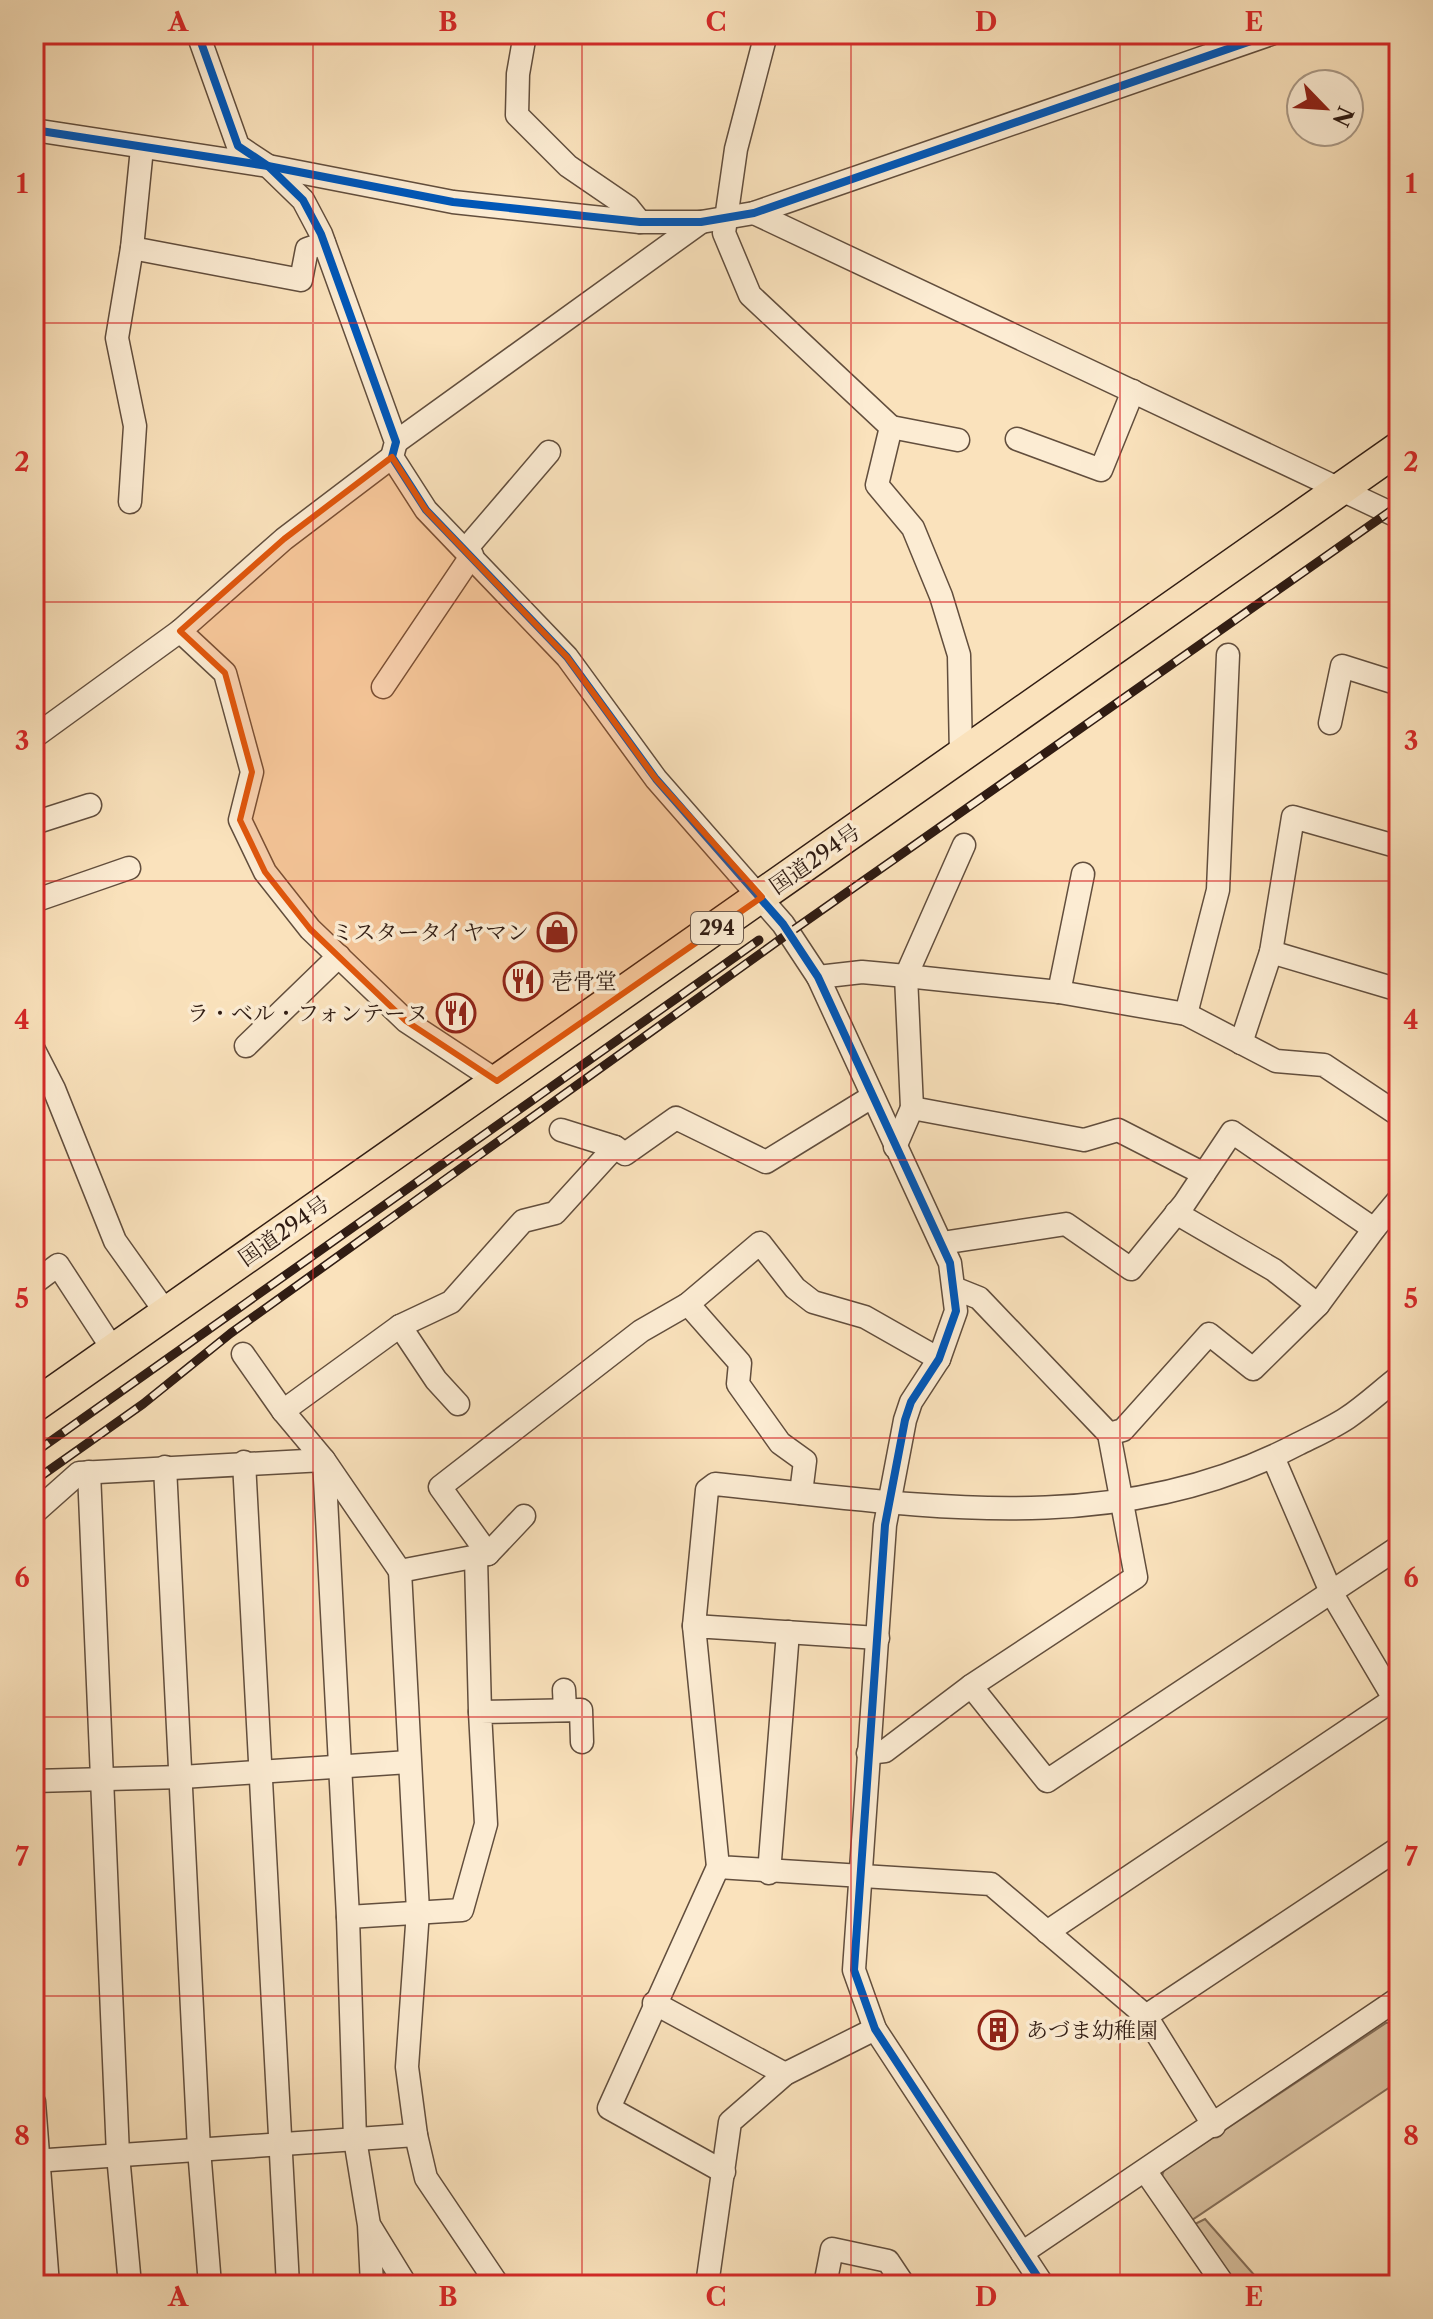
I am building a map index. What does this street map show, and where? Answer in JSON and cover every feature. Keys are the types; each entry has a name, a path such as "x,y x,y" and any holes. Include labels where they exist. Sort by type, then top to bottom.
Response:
{"highway":[{"name":"国道294号","path":"34,1406 1399,448"}],"street":[{"path":"198,34 238,146 268,166 303,200 324,243 394,450 426,510 567,657 656,779 762,897 818,977 870,1098 942,1243 954,1288 956,1311 939,1359 911,1402 885,1525 854,1970 875,2029 1043,2285"},
{"path":"525,34 518,74 517,115 568,166 628,207 640,222"},
{"path":"766,34 736,149 724,233 750,295 891,427 958,440"},
{"path":"34,130 268,166 453,202 640,222 701,222 754,213 1271,34"},
{"path":"130,502 135,426 117,338 132,248 142,148"},
{"path":"754,213 1399,517"},
{"path":"34,737 180,631 284,539 394,450 701,222"},
{"path":"132,248 301,280 307,249 324,243"},
{"path":"1017,439 1101,470 1133,391"},
{"path":"891,427 877,485 913,528 941,596 959,655 961,756"},
{"path":"383,687 469,552 549,452"},
{"path":"180,631 225,673 252,772 240,820 265,872 310,929 406,1021 497,1081"},
{"path":"1186,1014 1218,890 1228,655"},
{"path":"1330,723 1342,666 1399,684"},
{"path":"34,823 90,805"},
{"path":"1241,1043 1271,952 1293,817 1399,847"},
{"path":"895,1147 912,1108 906,976 964,845"},
{"path":"34,901 129,868"},
{"path":"1059,992 1083,874"},
{"path":"1271,952 1399,990"},
{"path":"246,1046 339,956"},
{"path":"818,977 862,972 906,976 1059,992 1186,1014 1276,1061 1324,1065 1399,1115"},
{"path":"34,1050 54,1089 115,1241 167,1314"},
{"path":"561,1130 615,1147 625,1154 676,1118 766,1162 870,1098"},
{"path":"912,1108 1084,1140 1118,1130 1204,1174"},
{"path":"942,1243 1066,1224 1131,1269 1176,1213 1232,1132 1374,1229"},
{"path":"283,1411 400,1326 451,1302 523,1221 555,1213 615,1147"},
{"path":"1109,1434 1123,1430 1209,1334 1253,1369 1318,1305 1399,1199"},
{"path":"1176,1213 1274,1270 1318,1305"},
{"path":"348,1917 462,1910 486,1824 480,1712 482,1556 440,1487 641,1331 688,1304 760,1243 795,1288 813,1302 865,1317 939,1359"},
{"path":"34,1283 58,1265 114,1351"},
{"path":"868,1753 885,1751 971,1686 1136,1577 1109,1434 979,1298 954,1288"},
{"path":"688,1304 740,1363 738,1384 780,1443 805,1461 801,1493"},
{"path":"400,1326 436,1380 458,1404"},
{"path":"243,1354 283,1411 324,1460 400,1571 418,1911 407,2067 416,2135 426,2178 498,2285"},
{"path":"724,2172 609,2108 718,1867 694,1626 707,1490 715,1484 889,1503 1055,1510 1123,1504 1203,1484 1273,1457 1345,1419 1399,1377"},
{"path":"1047,1932 1397,1701 1331,1592 1273,1457"},
{"path":"34,1513 79,1473 324,1460"},
{"path":"324,1460 348,1917 355,2139 369,2225 372,2285"},
{"path":"244,1462 288,2285"},
{"path":"165,1467 199,2149 210,2285"},
{"path":"89,1472 118,2155 130,2285"},
{"path":"400,1571 482,1556 524,1516"},
{"path":"971,1686 1047,1781 1399,1547"},
{"path":"694,1626 878,1638"},
{"path":"769,1873 788,1632"},
{"path":"480,1712 565,1700 581,1710 582,1742"},
{"path":"34,1781 182,1777 409,1762"},
{"path":"1146,2016 1399,1848"},
{"path":"718,1867 769,1873 991,1884 1146,2016 1214,2126"},
{"path":"1022,2253 1399,1998"},
{"path":"654,2003 785,2074"},
{"path":"707,2285 730,2122 785,2074 875,2029"},
{"path":"34,2102 35,2161 48,2285"},
{"path":"35,2161 278,2142 416,2135"},
{"path":"1146,2172 1224,2285"},
{"path":"369,2225 406,2285"},
{"path":"825,2285 832,2249 888,2261 904,2285"}],"highlighted area":[{"path":"392,457 426,510 567,657 656,779 762,897 497,1081 406,1021 310,929 265,872 240,820 252,772 225,673 180,631 284,539"}],"shaded area":[{"path":"1386,2023 1399,2024 1399,2081 1189,2222 1161,2179 1164,2170"},
{"path":"1205,2219 1263,2285 1236,2285 1195,2224"}],"railway":[{"path":"34,1481 143,1404 231,1333 789,933 1399,505"},
{"path":"34,1453 759,940"}],"cycle path":[{"path":"198,34 238,146 268,166 303,200 321,234 396,442 392,457 426,510 567,657 656,779 783,924 818,977 950,1263 956,1311 939,1359 911,1402 905,1420 885,1525 854,1970 875,2029 1043,2285"},
{"path":"34,130 268,166 453,202 640,222 701,222 754,213 1271,34"}],"place":[{"name":"ミスタータイヤマン","path":"557,932"},
{"name":"壱骨堂","path":"523,981"},
{"name":"ラ・ベル・フォンテーヌ","path":"456,1013"},
{"name":"あづま幼稚園","path":"998,2030"}]}
